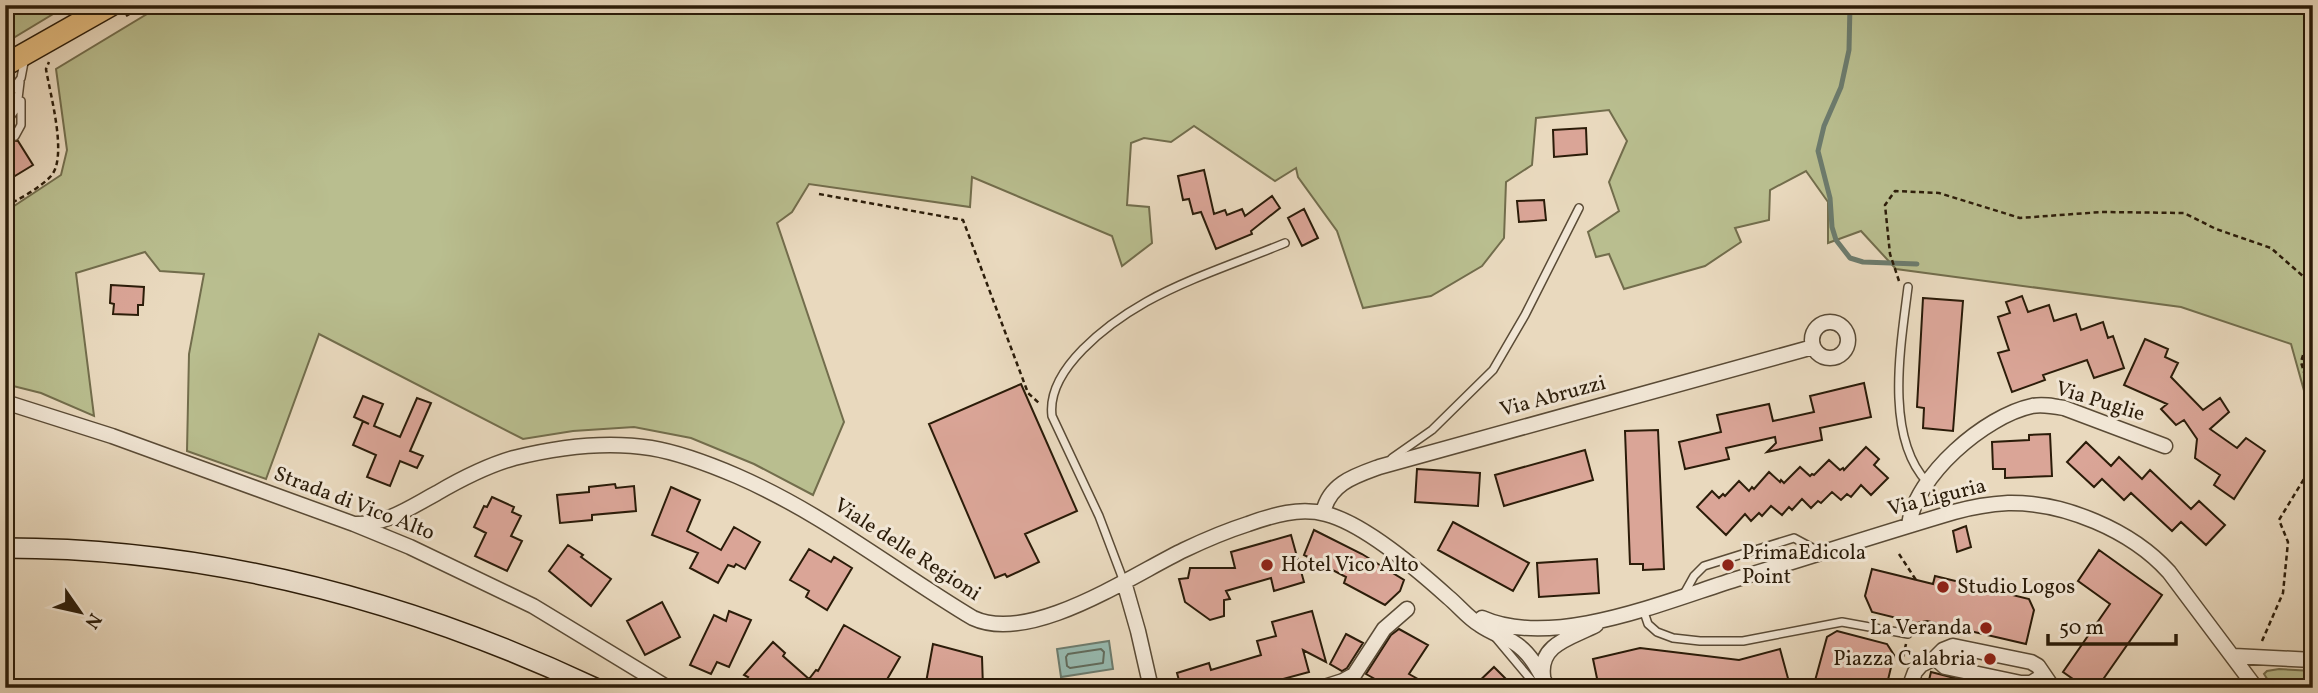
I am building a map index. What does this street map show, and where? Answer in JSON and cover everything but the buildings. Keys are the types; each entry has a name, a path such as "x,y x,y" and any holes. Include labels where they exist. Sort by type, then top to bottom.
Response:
{"main road":[{"path":"13,72 26,52 117,12"}],"street":[{"name":"Via Abruzzi","path":"1323,513 1327,498 1338,487 1352,478 1380,467 1813,347"},
{"name":"Strada di Vico Alto","path":"5,402 102,432 410,547 504,590 668,688"},
{"name":"Via Puglie","path":"1909,525 1916,499 1949,458 1983,430 2007,415 2029,407 2048,405 2064,408 2165,446"},
{"name":"Viale delle Regioni","path":"354,524 383,521 469,476 514,458 582,447 640,447 693,459 778,495 847,534 959,610 983,622 1008,624 1033,620 1070,608 1184,550 1249,523 1289,513 1323,513 1354,527 1389,549 1475,622 1524,650 1543,685"},
{"name":"Via Liguria","path":"1457,604 1489,621 1518,628 1547,628 1606,620 1909,525 1971,508 2009,503 2045,507 2082,517 2118,533 2162,564 2256,688"},
{"path":"5,548 85,551 173,560 218,566 327,589 399,609 472,634 595,688"},
{"path":"1124,582 1151,688"},
{"path":"1321,688 1354,675 1384,629 1407,609"},
{"name":"Via Liguria","path":"1543,685 1542,664 1547,652 1606,620"},
{"path":"1909,688 1918,667 1936,658 1943,650 1956,646 2031,662 2053,688"},
{"path":"2234,656 2313,660"},
{"path":"1936,658 1945,667 2021,683 2031,683 2043,676"}],"lane":[{"path":"13,72 23,117 15,136"},
{"path":"5,100 13,72"},
{"path":"6,123 13,116 20,95"},
{"path":"1380,467 1432,430 1493,370 1525,315 1579,208"},
{"path":"1124,582 1100,516 1052,416 1053,394 1064,372 1099,336 1129,312 1173,289 1285,243"},
{"path":"1908,287 1902,338 1900,413 1907,449 1916,469 1927,482"},
{"path":"1684,595 1694,576 1704,566 1779,541 1797,538 1822,553"},
{"path":"1643,608 1648,624 1657,632 1672,638 1700,641 1743,641 1836,622 1908,634"}],"path":[{"path":"117,12 145,5"},
{"path":"5,207 46,180 56,167 59,156 58,140 46,69 55,55"},
{"path":"1908,287 1899,281 1891,254 1885,205 1895,191 1940,193 2020,218 2102,212 2184,213 2216,229 2271,248 2313,285"},
{"path":"818,194 963,220 1028,393 1052,416"},
{"path":"2313,333 2309,335 2301,362 2313,403"},
{"path":"2255,657 2283,593 2288,542 2279,520 2313,464"},
{"path":"1899,554 1916,580"},
{"path":"1898,675 1908,634"}],"green space":[{"path":"5,5 68,5 5,43"},
{"path":"162,5 2313,5 2313,423 2291,344 2181,307 1896,269 1861,231 1828,243 1828,202 1806,171 1770,190 1769,220 1735,228 1741,242 1705,266 1624,289 1609,254 1596,257 1588,232 1619,211 1609,182 1627,141 1609,110 1536,118 1532,165 1506,182 1504,238 1482,266 1431,296 1363,308 1337,231 1298,177 1296,168 1275,181 1194,126 1171,142 1144,138 1131,143 1127,205 1149,207 1152,243 1122,266 1112,236 972,177 970,207 809,184 792,212 777,223 844,422 813,495 754,464 691,438 634,427 573,431 523,439 319,334 266,479 187,451 189,354 204,274 160,271 145,252 76,273 94,416 41,393 5,384 5,212 61,175 67,150 56,69"},
{"path":"2279,669 2313,671 2313,688 2273,688 2264,674"}],"water":[{"path":"1109,641 1113,669 1061,677 1057,649"}],"waterway":[{"path":"1850,5 1849,50 1841,87 1824,126 1818,151 1830,198 1832,227 1836,240 1850,258 1863,262 1917,264"},
{"path":"2306,506 2313,495"}],"place":[{"name":"Hotel Vico Alto","path":"1267,565"},
{"name":"PrimaEdicola Point","path":"1728,565"},
{"name":"Studio Logos","path":"1943,587"},
{"name":"La Veranda","path":"1986,628"},
{"name":"Piazza Calabria","path":"1990,659"}]}
